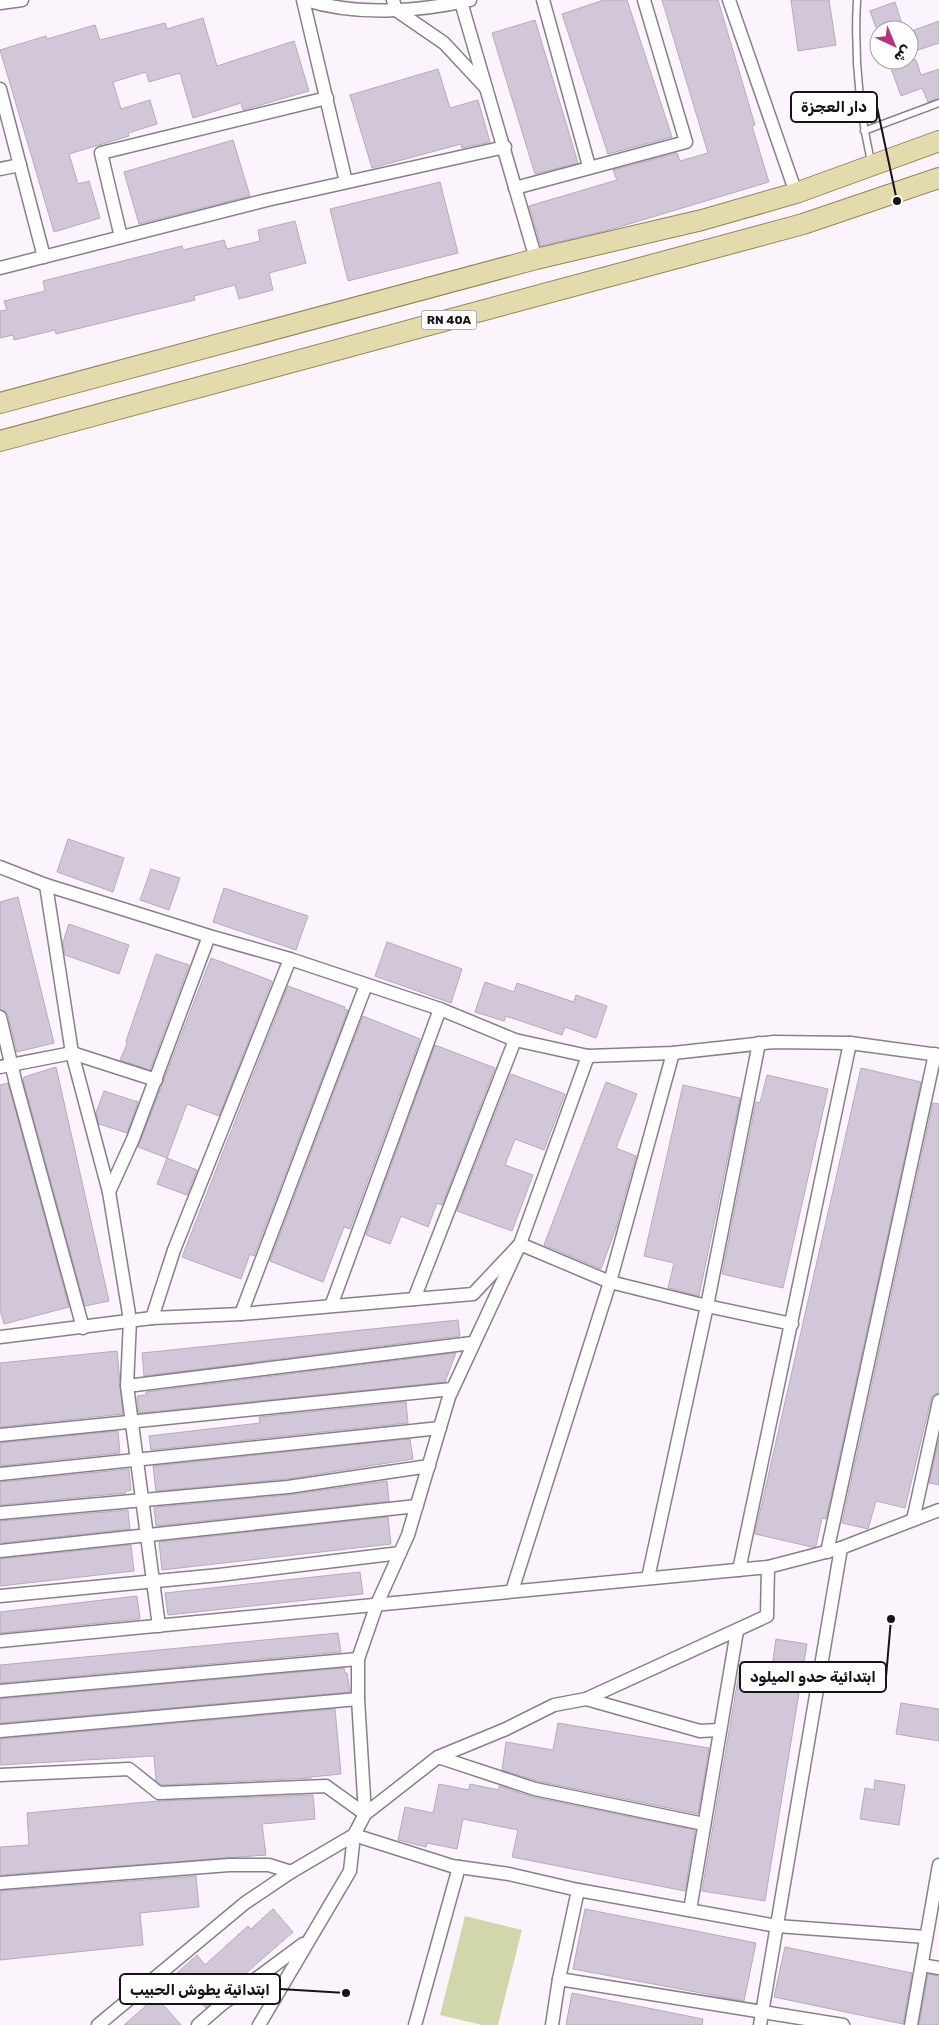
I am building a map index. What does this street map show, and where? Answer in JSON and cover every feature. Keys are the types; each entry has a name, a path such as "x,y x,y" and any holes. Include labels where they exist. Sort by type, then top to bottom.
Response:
{"main road":[{"name":"RN 40A","path":"0,403 536,259 702,220 796,193 939,140"},
{"name":"RN 40A","path":"0,441 803,224 939,178"}],"street":[{"path":"0,3 22,0"},
{"path":"346,182 304,0 333,8 466,1 488,91 536,259"},
{"path":"543,0 589,166"},
{"path":"516,188 589,166 686,142 644,0"},
{"path":"729,0 796,193"},
{"path":"395,5 444,43 488,91"},
{"path":"0,89 44,257"},
{"path":"122,237 101,153 327,98"},
{"path":"0,268 346,182 505,147"},
{"path":"0,169 20,165"},
{"path":"0,867 46,885 208,936 290,959 440,1009 515,1040 588,1056 674,1053 759,1043 850,1043 937,1055 827,1552"},
{"path":"46,885 72,1053 108,1192 130,1320 127,1386 160,1626"},
{"path":"108,1192 133,1139 208,936"},
{"path":"152,1318 174,1250 290,959"},
{"path":"241,1314 366,985"},
{"path":"331,1306 440,1009"},
{"path":"0,1017 5,1065 83,1328"},
{"path":"414,1299 515,1040"},
{"path":"648,1578 708,1306 759,1043"},
{"path":"739,1570 850,1043"},
{"path":"5,1065 72,1053 156,1080"},
{"path":"512,1591 610,1282 674,1053"},
{"path":"365,1814 358,1699 358,1658 377,1604 400,1553 417,1506 452,1389 520,1244 588,1056"},
{"path":"1,1335 83,1328 152,1318 241,1314 473,1294 520,1244"},
{"path":"520,1244 610,1282 792,1324"},
{"path":"127,1386 472,1343"},
{"path":"0,1435 452,1389"},
{"path":"912,1520 939,1401"},
{"path":"0,1474 440,1428"},
{"path":"0,1513 288,1487 429,1466"},
{"path":"0,1551 417,1506"},
{"path":"0,1641 768,1567 841,1548 939,1510"},
{"path":"762,2019 841,1548"},
{"path":"0,1596 154,1582 400,1553"},
{"path":"259,2025 350,1871 354,1835 365,1814 438,1757 506,1729 554,1705 586,1699 767,1616 768,1567"},
{"path":"690,1910 737,1631"},
{"path":"0,1692 358,1658"},
{"path":"0,1731 358,1699"},
{"path":"586,1699 700,1731 719,1730"},
{"path":"438,1757 535,1789 704,1824"},
{"path":"0,1775 129,1769 159,1794 326,1786 365,1814"},
{"path":"98,2025 245,1903 291,1872 354,1835 459,1867 509,1874 578,1890 777,1926 926,1937"},
{"path":"0,1883 229,1865 269,1865 291,1872"},
{"path":"911,2025 926,1937 937,1888 939,1865"},
{"path":"415,2025 459,1867"},
{"path":"552,2025 559,1979 578,1890"},
{"path":"198,2025 221,2005 308,1941"},
{"path":"922,1965 939,1968"},
{"path":"559,1979 762,2019 844,2025"}],"lane":[{"path":"857,0 856,53 864,131 871,164"},
{"path":"864,131 939,103"}],"green space":[{"path":"465,1916 522,1930 498,2025 482,2025 440,2015"}],"building":[{"path":"604,0 627,0 672,137 608,154 562,14"},
{"path":"662,0 718,0 755,125 752,126 769,182 609,230 541,246 529,206 617,180 613,170 677,153 680,161 708,153"},
{"path":"791,0 829,0 836,45 798,51"},
{"path":"895,2 901,20 873,20 870,11"},
{"path":"203,18 217,66 294,41 309,91 243,110 241,103 193,118 180,73 149,82 146,72 113,82 121,109 150,100 157,124 128,133 129,136 69,154 78,184 89,181 100,218 54,232 0,50 46,36 47,39 95,25 100,40 165,23 167,29"},
{"path":"535,20 578,163 535,174 492,33"},
{"path":"939,21 939,43 919,50 919,28"},
{"path":"438,69 450,108 478,100 490,142 462,148 461,144 372,168 350,95"},
{"path":"919,69 921,75 939,69 939,98 928,102 922,88 901,96 892,70"},
{"path":"233,140 250,196 139,224 124,172"},
{"path":"440,182 458,253 348,281 330,209"},
{"path":"295,221 306,263 269,273 273,290 239,299 235,285 194,296 195,300 56,334 55,330 14,340 13,335 0,338 0,311 7,310 4,301 45,291 43,281 182,246 183,250 224,240 227,249 260,241 258,230"},
{"path":"68,839 124,858 113,892 57,872"},
{"path":"151,869 180,878 169,910 140,900"},
{"path":"224,888 308,916 296,950 213,922"},
{"path":"18,897 54,1043 17,1052 8,1015 0,1009 0,902"},
{"path":"69,924 129,945 119,974 65,955 63,942"},
{"path":"387,942 462,969 451,1003 375,976"},
{"path":"156,954 189,965 150,1070 120,1060"},
{"path":"211,958 272,981 219,1116 187,1104 167,1158 138,1147"},
{"path":"485,982 514,992 517,983 574,1002 576,995 607,1006 596,1038 565,1027 562,1035 506,1016 504,1021 475,1012"},
{"path":"288,986 345,1007 344,1009 348,1010 254,1256 250,1254 241,1279 182,1257"},
{"path":"363,1016 420,1039 350,1229 344,1227 323,1282 270,1261"},
{"path":"435,1045 495,1068 442,1205 437,1203 428,1227 401,1216 390,1244 366,1235"},
{"path":"56,1067 109,1301 85,1306 23,1080 24,1077"},
{"path":"861,1068 921,1082 826,1519 822,1518 816,1546 812,1547 755,1534"},
{"path":"511,1074 565,1094 544,1150 515,1139 505,1165 533,1175 512,1231 457,1211"},
{"path":"767,1075 828,1089 783,1288 722,1274 756,1102 760,1103"},
{"path":"606,1082 637,1094 616,1148 636,1156 616,1228 601,1269 544,1245"},
{"path":"8,1083 69,1307 4,1324 0,1310 0,1085"},
{"path":"683,1085 740,1098 699,1296 668,1288 674,1263 644,1256"},
{"path":"104,1091 138,1102 127,1133 99,1124 96,1113"},
{"path":"933,1103 939,1104 939,1393 933,1395 931,1399 905,1508 876,1501 868,1529 842,1523"},
{"path":"167,1158 197,1170 187,1195 157,1184"},
{"path":"458,1320 460,1336 144,1376 142,1353"},
{"path":"117,1351 123,1414 0,1427 0,1363"},
{"path":"456,1353 445,1382 139,1413 137,1396 146,1395 146,1392"},
{"path":"406,1402 408,1423 151,1450 149,1436 260,1423 259,1417"},
{"path":"118,1431 120,1453 0,1466 0,1443"},
{"path":"410,1439 413,1459 287,1479 156,1491 153,1466"},
{"path":"939,1439 939,1485 929,1483"},
{"path":"129,1469 131,1490 126,1491 126,1493 0,1505 0,1482"},
{"path":"387,1481 389,1501 156,1526 154,1508 158,1507 289,1495"},
{"path":"128,1510 130,1529 0,1543 0,1521"},
{"path":"388,1517 391,1544 162,1570 159,1542"},
{"path":"131,1545 134,1571 0,1586 0,1559"},
{"path":"360,1572 363,1594 168,1615 165,1593"},
{"path":"137,1596 140,1619 0,1633 0,1612"},
{"path":"338,1633 341,1652 0,1683 0,1665"},
{"path":"776,1639 807,1644 765,1901 702,1891 741,1661 772,1666"},
{"path":"344,1668 345,1673 347,1673 350,1692 0,1723 0,1699"},
{"path":"901,1703 939,1709 939,1741 896,1734"},
{"path":"335,1709 341,1774 311,1778 162,1785 156,1781 154,1756 0,1765 0,1739"},
{"path":"558,1723 709,1748 698,1814 537,1781 502,1770 506,1742 553,1750"},
{"path":"875,1780 905,1785 899,1825 860,1819 865,1788 874,1790"},
{"path":"439,1784 469,1790 470,1784 499,1790 499,1786 533,1797 695,1830 685,1891 512,1857 518,1830 463,1819 457,1849 427,1843 426,1847 398,1840 405,1807 433,1813"},
{"path":"313,1795 315,1819 262,1824 266,1855 0,1875 0,1847 29,1845 27,1813 158,1801"},
{"path":"196,1876 199,1907 140,1913 143,1945 0,1960 0,1891"},
{"path":"273,1909 293,1932 206,2008 176,1974 197,1955 205,1965 248,1926 251,1929"},
{"path":"585,1909 756,1943 744,2001 573,1969"},
{"path":"785,1947 912,1973 903,2024 774,1997"},
{"path":"928,1974 939,1976 939,2025 919,2025"},
{"path":"572,1993 703,2019 702,2025 566,2025"},
{"path":"156,1997 181,2025 124,2025"}],"place":[{"name":"دار العجزة","path":"897,201"},
{"name":"ابتدائية حدو الميلود","path":"891,1619"},
{"name":"ابتدائية يطوش الحبيب","path":"346,1993"}]}
